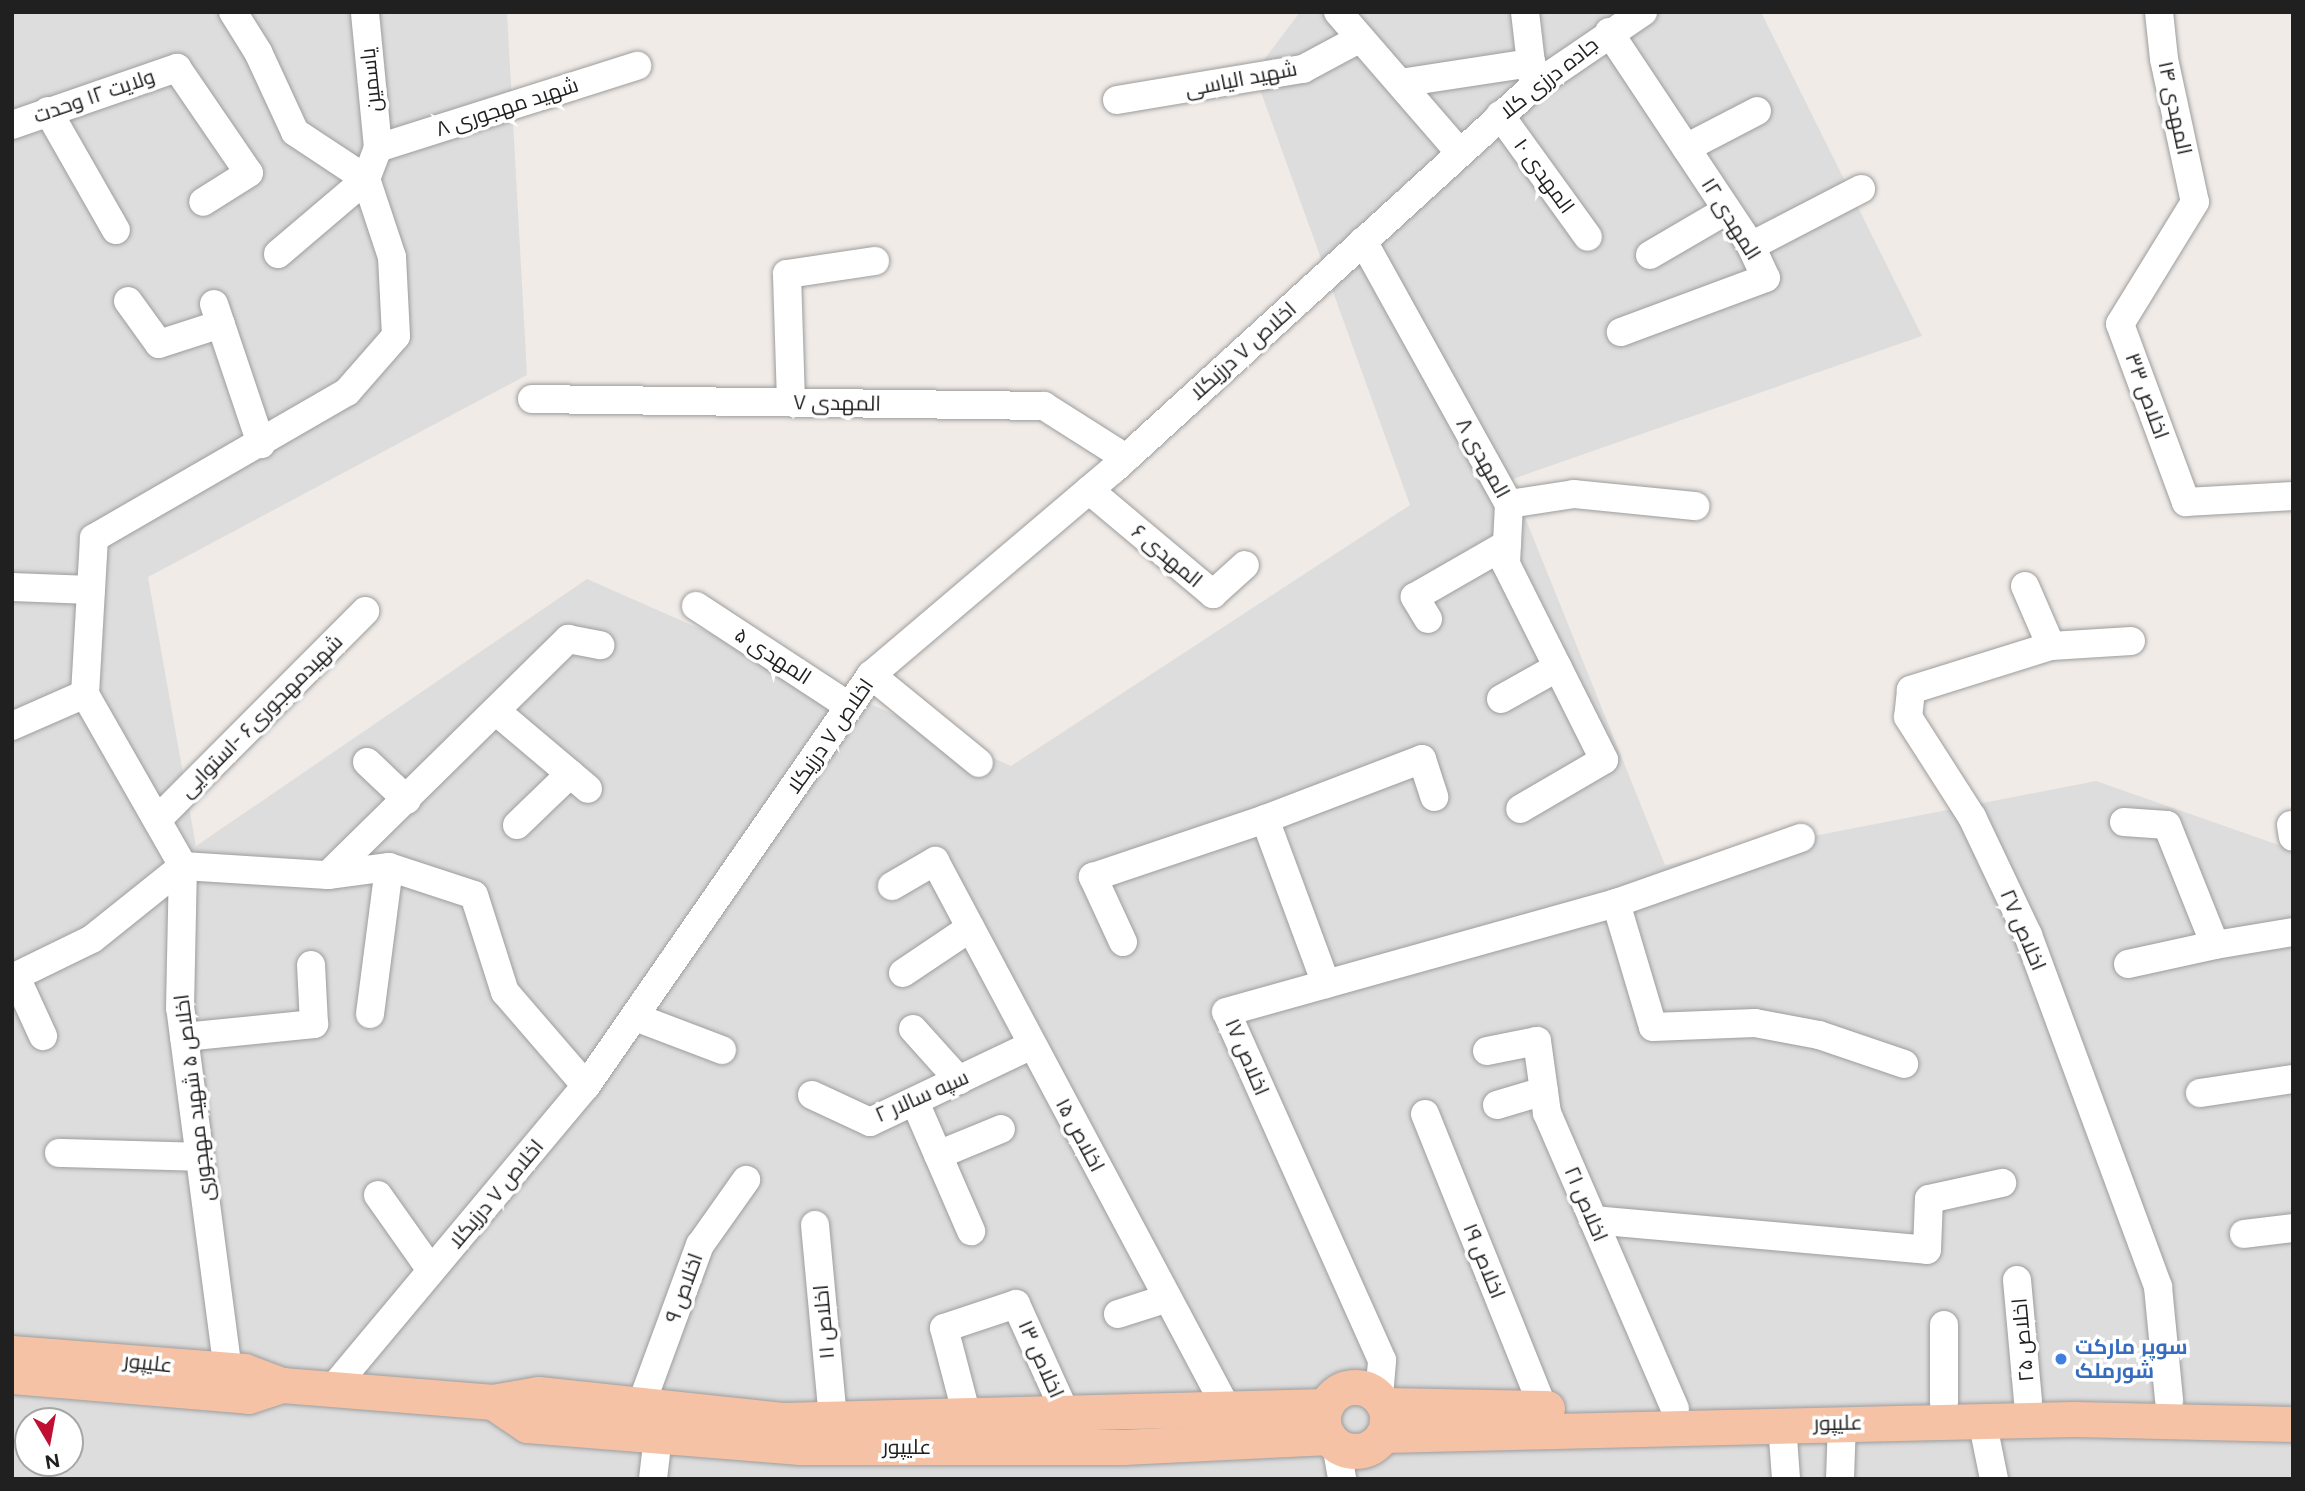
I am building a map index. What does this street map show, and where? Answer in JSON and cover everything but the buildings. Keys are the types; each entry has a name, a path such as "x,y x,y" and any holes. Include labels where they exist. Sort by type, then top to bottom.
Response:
{"main road":[{"name":"علیپور","path":"12,1353 244,1371 282,1385 334,1387 493,1402 538,1394 782,1420 1227,1409 1354,1437 1543,1408 1968,1408 2293,1424"},
{"name":"علیپور","path":"12,1376 248,1396 282,1385"},
{"name":"علیپور","path":"493,1402 527,1425 800,1447 1123,1447 1354,1437 1842,1423 2028,1400 2293,1402"}],"street":[{"path":"183,866 85,694 94,538 347,392 396,336 392,257 366,179 295,132 258,52 233,12"},
{"name":"یاسمین","path":"365,12 378,148"},
{"path":"1338,12 1359,40 1460,153"},
{"path":"1400,83 1532,75 1525,12"},
{"name":"جاده درزی کلا","path":"1460,153 1500,115 1532,75 1643,12"},
{"name":"المهدی ۱۴","path":"2159,12 2164,59 2195,202"},
{"name":"المهدی ۱۲","path":"1609,32 1751,246 1766,278 1621,332"},
{"name":"شهید الیاسی","path":"1117,100 1303,69 1359,40"},
{"name":"شهید مهجوری ۸","path":"378,148 637,66"},
{"name":"ولایت ۱۲ وحدت","path":"12,125 177,68 249,173 203,202"},
{"path":"48,111 116,230"},
{"path":"1686,148 1757,111"},
{"name":"المهدی ۱۰","path":"1500,115 1588,237"},
{"path":"278,254 366,179 378,148"},
{"name":"اخلاص ۷ درزیکلا","path":"334,1387 586,1086 871,675 1089,491 1460,153"},
{"path":"1751,246 1861,189"},
{"name":"اخلاص ۳۳","path":"2195,202 2120,324 2186,502 2293,496"},
{"path":"1650,255 1727,210"},
{"name":"المهدی ۸","path":"1363,242 1509,504 1506,564 1604,760 1520,809"},
{"path":"791,402 787,274 875,261"},
{"path":"128,301 159,344 217,314 261,444"},
{"name":"المهدی ۷","path":"532,399 1044,406 1126,458"},
{"name":"المهدی ۶","path":"1089,491 1213,594 1245,565"},
{"path":"1509,504 1574,494 1695,506"},
{"path":"1428,619 1415,597 1507,544"},
{"path":"2025,586 2051,646"},
{"path":"12,587 91,590"},
{"name":"المهدی ۵","path":"696,606 849,706"},
{"name":"شهیدمهجوری۶ -استوایی","path":"157,820 365,611"},
{"path":"328,875 497,712 568,639 600,645"},
{"name":"اخلاص ۲۷","path":"2131,641 2051,646 1911,691 1908,717 1972,817 2028,935 2158,1287 2169,1400"},
{"path":"1501,699 1558,667"},
{"path":"871,675 979,763"},
{"path":"12,726 85,694"},
{"path":"497,712 579,781 517,825"},
{"path":"1123,942 1093,877 1265,819 1422,759 1434,797"},
{"path":"367,762 407,800"},
{"path":"1265,819 1326,984"},
{"path":"2124,822 2167,825 2215,945"},
{"name":"اخلاص ۱۷","path":"1354,1437 1382,1360 1226,1012 1616,903 1801,838"},
{"name":"اخلاص ۱۵","path":"892,886 935,861 1227,1409"},
{"path":"43,1037 14,977 92,939 183,866 328,875 389,867 474,895 505,992 586,1086"},
{"name":"اخلاص ۵ شهید مهجوری","path":"183,866 180,1008 228,1371"},
{"path":"370,1013 389,867"},
{"path":"1616,903 1653,1027 1755,1023 1819,1035 1904,1064"},
{"path":"903,973 970,928"},
{"path":"2128,964 2293,932"},
{"path":"184,1037 314,1024 311,965"},
{"path":"635,1017 722,1050"},
{"path":"914,1029 959,1080"},
{"name":"اخلاص ۲۱","path":"1486,1051 1538,1041 1547,1113 1675,1409"},
{"name":"سپه سالار ۲","path":"812,1095 870,1122 1032,1045"},
{"path":"2200,1093 2293,1079"},
{"path":"1497,1105 1544,1091"},
{"path":"915,1102 971,1231"},
{"name":"اخلاص ۱۹","path":"1425,1114 1543,1408"},
{"path":"938,1155 1001,1129"},
{"path":"58,1153 200,1157"},
{"name":"اخلاص ۹","path":"641,1405 700,1245 746,1180"},
{"path":"1594,1220 1927,1250 1929,1199 2002,1183"},
{"path":"378,1195 431,1270"},
{"name":"اخلاص ۱۱","path":"815,1225 833,1419"},
{"path":"2244,1234 2293,1228"},
{"name":"اخلاص ۲۵","path":"2017,1280 2028,1400"},
{"path":"1118,1314 1168,1298"},
{"name":"اخلاص ۱۳","path":"967,1416 944,1328 1016,1304 1066,1414"},
{"path":"1944,1325 1968,1408 1994,1479"},
{"path":"1840,1479 1842,1423"},
{"path":"1782,1424 1786,1479"},
{"path":"653,1479 659,1436"}],"shaded area":[{"path":"12,12 507,12 527,375 148,577 196,846 587,579 1011,766 1410,505 1254,73 1300,12 1761,12 1922,336 1510,480 1665,865 2096,781 2293,850 2293,1479 12,1479"}],"place":[{"name":"سوپر مارکت شورملک","path":"2061,1359"}]}
